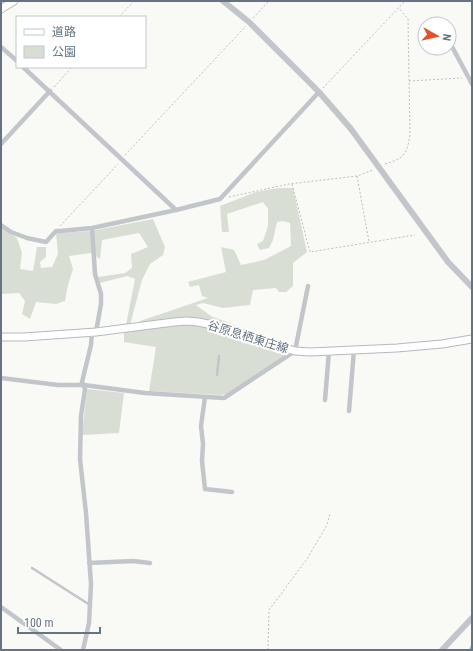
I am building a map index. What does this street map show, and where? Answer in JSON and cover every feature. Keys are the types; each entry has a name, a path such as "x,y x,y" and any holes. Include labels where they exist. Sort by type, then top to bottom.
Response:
{"main road":[{"path":"1,9 14,1"},
{"name":"谷原息栖東庄線","path":"1,337 24,337 94,332 174,322 198,322 218,326 295,351 310,352 397,348 442,344 472,339"}],"street":[{"path":"223,1 249,22 319,92 351,129 448,262 472,287"},
{"path":"1,47 16,60"},
{"path":"457,56 472,84"},
{"path":"24,68 176,210"},
{"path":"1,144 50,92"},
{"path":"1,225 11,232 27,238 46,242 56,231 92,228 220,199 319,92"},
{"path":"83,650 89,623 91,584 86,513 80,459 81,416 85,389 82,382 101,304 101,294 96,274 92,228"},
{"path":"1,378 58,385 84,385 145,393 224,398 295,351 308,286"},
{"path":"349,411 354,350"},
{"path":"325,400 329,351"},
{"path":"205,397 201,426 202,461 205,489 232,492"},
{"path":"89,563 133,561 150,563"},
{"path":"1,607 61,650"},
{"path":"442,650 472,618"}],"lane":[{"path":"217,375 219,356"},
{"path":"32,568 90,605"}],"path":[{"path":"120,16 134,1"},
{"path":"56,231 269,1"},
{"path":"319,92 405,1"},
{"path":"220,199 292,184 357,176 370,172 378,166 397,160 405,154 410,134 408,19 399,8"},
{"path":"50,92 71,68"},
{"path":"409,81 468,78"},
{"path":"357,176 369,242"},
{"path":"292,184 310,252 415,235"},
{"path":"268,650 269,610 307,559 326,525 330,513"}],"green space":[{"path":"279,188 293,188 307,252 293,263 293,286 286,292 279,292 276,288 253,290 250,305 223,308 203,303 196,305 211,316 248,330 243,331 216,323 139,324 140,321 208,298 202,296 199,285 190,287 188,282 226,272 221,247 234,250 241,265 264,260 291,246 290,223 283,221 277,222 273,240 269,248 260,250 257,244 263,241 268,226 268,209 263,202 227,214 229,232 222,232 220,206 256,192"},
{"path":"153,219 165,247 163,255 150,264 142,280 130,325 126,325 135,279 127,276 100,283 98,277 125,273 132,268 131,254 148,247 139,233 102,240 100,259 91,253 69,256 73,269 65,301 56,304 36,302 30,319 22,314 25,301 19,293 1,294 1,227 17,238 22,253 20,269 33,271 37,247 46,247 46,257 40,262 41,268 52,267 58,254 56,233 91,231"},
{"path":"187,324 224,330 284,350 283,357 226,394 149,391 156,347 124,342 124,332"},
{"path":"87,389 124,393 119,433 82,435"}]}
